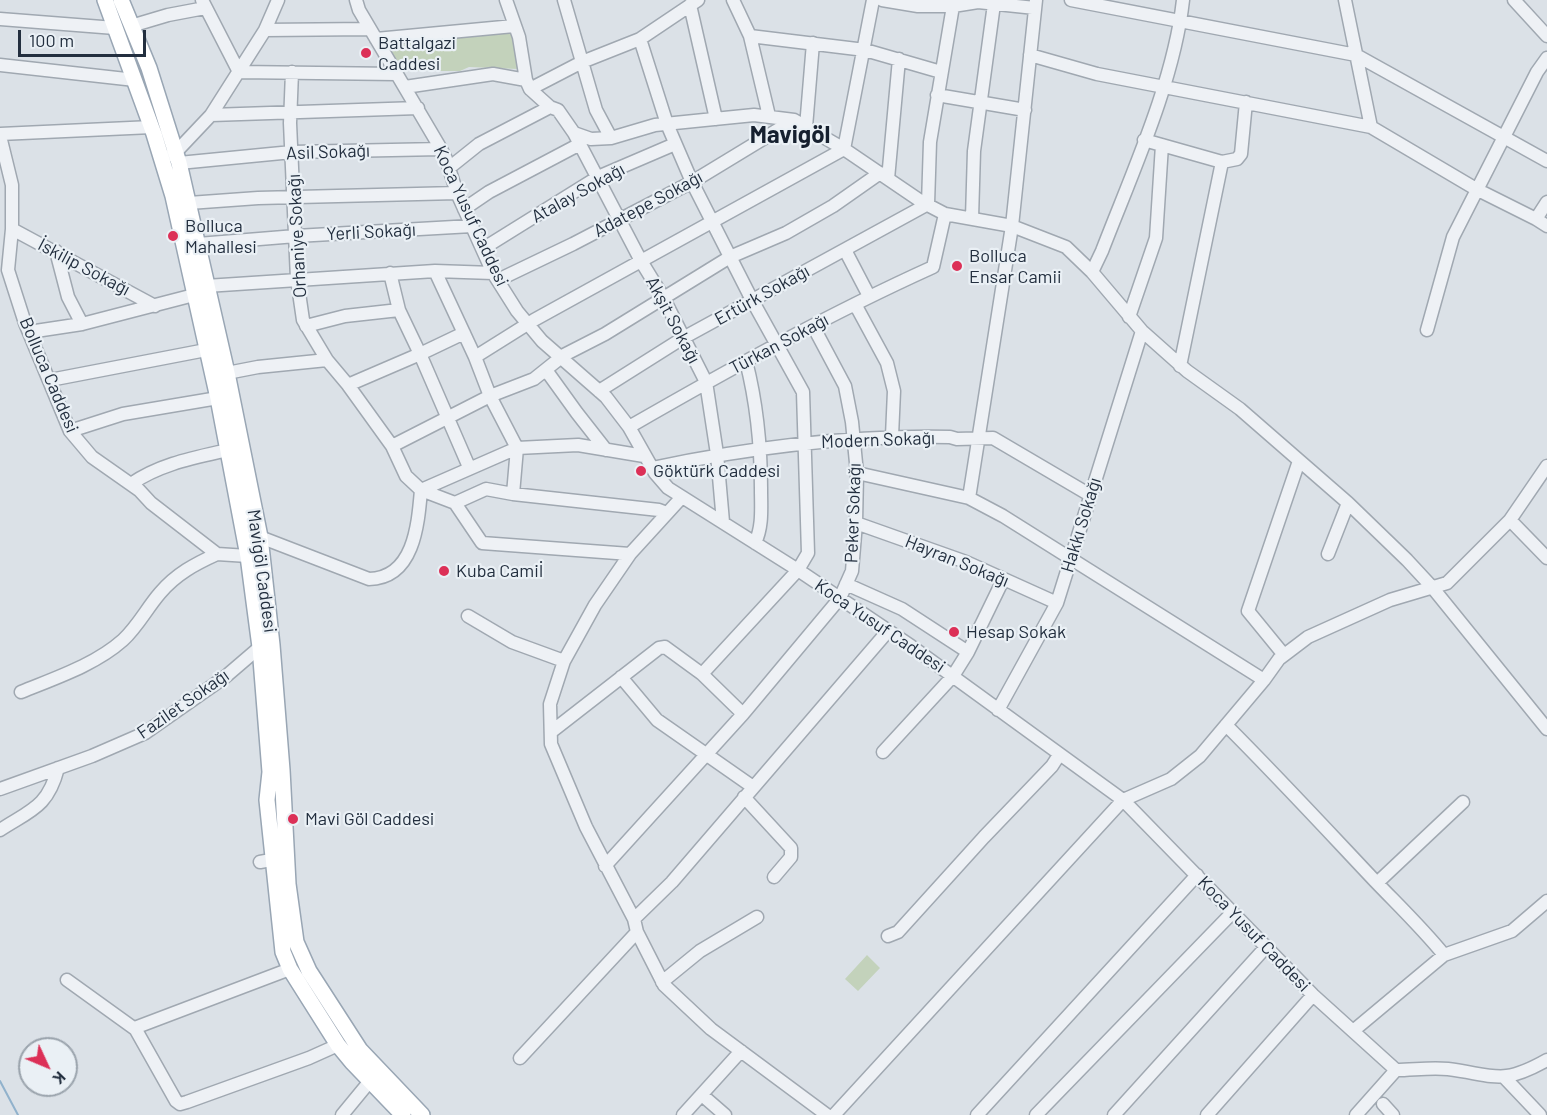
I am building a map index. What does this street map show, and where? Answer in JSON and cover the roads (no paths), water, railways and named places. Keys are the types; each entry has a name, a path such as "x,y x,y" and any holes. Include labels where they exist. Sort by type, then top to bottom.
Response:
{"main road":[{"name":"Mavigöl Caddesi","path":"105,0 152,127 173,158 173,196 200,291 227,373 260,537 272,645 273,860 301,956 360,1050 422,1115"},
{"name":"Mavigöl Caddesi","path":"121,0 149,68 173,158 189,203 198,244 206,350 218,398 248,556 260,647 270,772 267,800 281,944 290,969 338,1045 403,1115"}],"street":[{"path":"173,158 212,115 265,30 278,0"},
{"name":"Koca Yusuf Caddesi","path":"356,0 359,10 441,148 457,193 496,277 542,341 600,391 629,427 644,456 668,488 840,598 953,676 1123,800 1313,995 1396,1070"},
{"path":"506,0 519,37 528,85"},
{"path":"564,0 596,110 611,138"},
{"path":"733,0 750,36 769,116"},
{"path":"475,357 528,324 844,149 873,0"},
{"path":"882,0 952,6 978,1 994,4 1036,4 1012,226 969,498"},
{"path":"1071,0 1356,55 1547,160"},
{"path":"1092,272 1164,86 1181,21 1183,0"},
{"path":"1345,0 1371,127"},
{"path":"1514,0 1547,36"},
{"path":"405,87 494,74 528,85 640,39 694,2 716,118"},
{"path":"131,26 203,4 239,72"},
{"path":"972,218 974,152 994,4"},
{"path":"928,204 930,142 952,6"},
{"path":"0,19 115,28"},
{"path":"265,30 373,34 514,26"},
{"path":"750,36 865,50 941,72"},
{"path":"640,39 667,124 692,182 752,300 803,392 809,550 798,570 702,674"},
{"path":"806,127 813,43"},
{"path":"1030,56 1097,74 1371,127 1476,189 1542,222 1547,202"},
{"path":"1427,330 1453,237 1537,72 1547,58"},
{"path":"884,176 899,59"},
{"path":"0,65 135,80"},
{"path":"239,72 396,74"},
{"name":"Orhaniye Sokağı","path":"292,72 291,113 297,279 306,326 327,360 392,446 406,476 421,490"},
{"name":"Akşit Sokağı","path":"528,85 550,107 558,110 577,139 641,261 663,297 706,382 717,454 723,522"},
{"path":"937,95 1025,110"},
{"path":"1144,140 1222,162 1237,159 1241,154 1246,102"},
{"path":"449,168 479,144 550,107"},
{"path":"212,115 418,108"},
{"path":"464,209 577,139 611,138 654,125 754,115 794,120 844,149 945,214 1012,226 1066,247 1092,272 1142,331 1180,366 1240,409 1348,503 1432,587 1547,729"},
{"name":"Adatepe Sokağı","path":"496,277 573,244 692,182 794,120"},
{"path":"0,135 152,127"},
{"name":"Bolluca Caddesi","path":"0,135 6,185 8,270 29,333 70,431 92,457 131,484 151,503 217,554"},
{"name":"Atalay Sokağı","path":"484,248 598,177 675,144"},
{"path":"1129,317 1156,238 1162,145"},
{"name":"Asil Sokağı","path":"173,158 441,148"},
{"path":"1180,366 1222,162"},
{"path":"392,446 490,396 534,379 561,357 605,334 730,257 786,233 884,176"},
{"path":"189,203 258,198 457,193"},
{"name":"Ertürk Sokağı","path":"600,391 683,338 928,204"},
{"name":"Türkan Sokağı","path":"629,427 706,382 869,296 933,267 945,214"},
{"name":"Yerli Sokağı","path":"198,244 472,226"},
{"name":"İskilip Sokağı","path":"8,233 56,252 155,306"},
{"path":"845,250 869,296"},
{"path":"56,252 68,297 82,324"},
{"path":"435,270 475,357 490,396 517,448 513,494"},
{"path":"29,333 82,324 155,306 200,291 297,279 435,270 496,277"},
{"path":"390,273 399,310 469,467"},
{"path":"0,290 14,289"},
{"path":"855,304 887,363 894,391 892,436"},
{"path":"306,326 345,316 399,310"},
{"name":"Peker Sokağı","path":"605,866 743,714 840,598 852,571 857,473 854,438 845,386 813,326"},
{"name":"Hakkı Sokağı","path":"998,710 1057,603 1142,331"},
{"path":"348,385 464,333"},
{"path":"50,380 206,350"},
{"path":"227,373 327,360"},
{"path":"746,361 755,395 761,447 761,530 756,543"},
{"path":"546,369 576,413 606,450"},
{"path":"70,431 123,414 218,398"},
{"name":"Modern Sokağı","path":"652,468 761,447 854,438 892,436 993,438 1090,495"},
{"path":"421,490 469,467 517,448 578,445 644,456"},
{"path":"131,484 164,466 228,450"},
{"path":"1284,655 1248,611 1299,461"},
{"path":"834,1115 1123,800 1171,779 1200,756 1284,655 1308,637 1390,600 1448,583 1510,520 1547,466"},
{"path":"857,473 969,498 1003,516 1264,680"},
{"path":"455,503 486,489 659,510 667,513"},
{"path":"260,537 369,579 380,578 395,571 408,556 418,524 421,490"},
{"path":"421,490 455,503 482,543 630,554"},
{"path":"682,497 630,554 595,605 564,661 550,704 551,744 586,827 634,919 637,932 662,982 711,1029 827,1115"},
{"path":"1328,554 1348,503"},
{"path":"1510,520 1547,558"},
{"name":"Hayran Sokağı","path":"856,523 966,562 1057,603"},
{"path":"21,692 54,679 111,650 132,631 159,593 190,567 217,554 248,556"},
{"path":"882,752 953,676 968,652 1003,580"},
{"path":"846,584 902,609 968,652"},
{"path":"468,616 512,642 564,661"},
{"path":"634,919 672,882 888,631"},
{"name":"Fazilet Sokağı","path":"0,789 92,756 145,733 225,677 260,647"},
{"path":"551,732 659,648 664,647 702,674 743,714"},
{"path":"621,677 657,720 753,787"},
{"path":"1226,725 1294,793 1416,922 1444,955"},
{"path":"888,936 898,932 1052,766 1059,755"},
{"path":"0,830 42,801 50,791 58,768"},
{"path":"744,797 791,848 791,857 774,877"},
{"path":"1377,883 1463,802"},
{"path":"977,1115 1197,875"},
{"path":"1353,1031 1444,955 1484,943 1512,931 1547,901"},
{"path":"1036,1115 1232,913"},
{"path":"662,982 700,951 757,917"},
{"path":"520,1058 637,932"},
{"path":"1114,1115 1266,947"},
{"path":"135,1029 290,969"},
{"path":"67,980 135,1029 176,1101 180,1104 309,1058 338,1045"},
{"path":"1207,1115 1313,995"},
{"path":"683,1115 741,1052"},
{"path":"1356,1115 1396,1070 1446,1069 1480,1076 1504,1077 1516,1076 1547,1060"},
{"path":"1504,1077 1540,1115"},
{"path":"342,1115 370,1081"},
{"path":"702,1095 725,1115"},
{"path":"1383,1104 1393,1115"}],"waterway":[{"path":"0,1081 18,1115"}],"place":[{"name":"Battalgazi Caddesi","path":"366,53"},
{"name":"Bolluca Mahallesi","path":"173,236"},
{"name":"Bolluca Ensar Camii","path":"957,266"},
{"name":"Göktürk Caddesi","path":"641,471"},
{"name":"Kuba Camiİ","path":"444,571"},
{"name":"Hesap Sokak","path":"954,632"},
{"name":"Mavi Göl Caddesi","path":"293,819"}],"district":[{"name":"Mavigöl","path":"790,135"}]}
